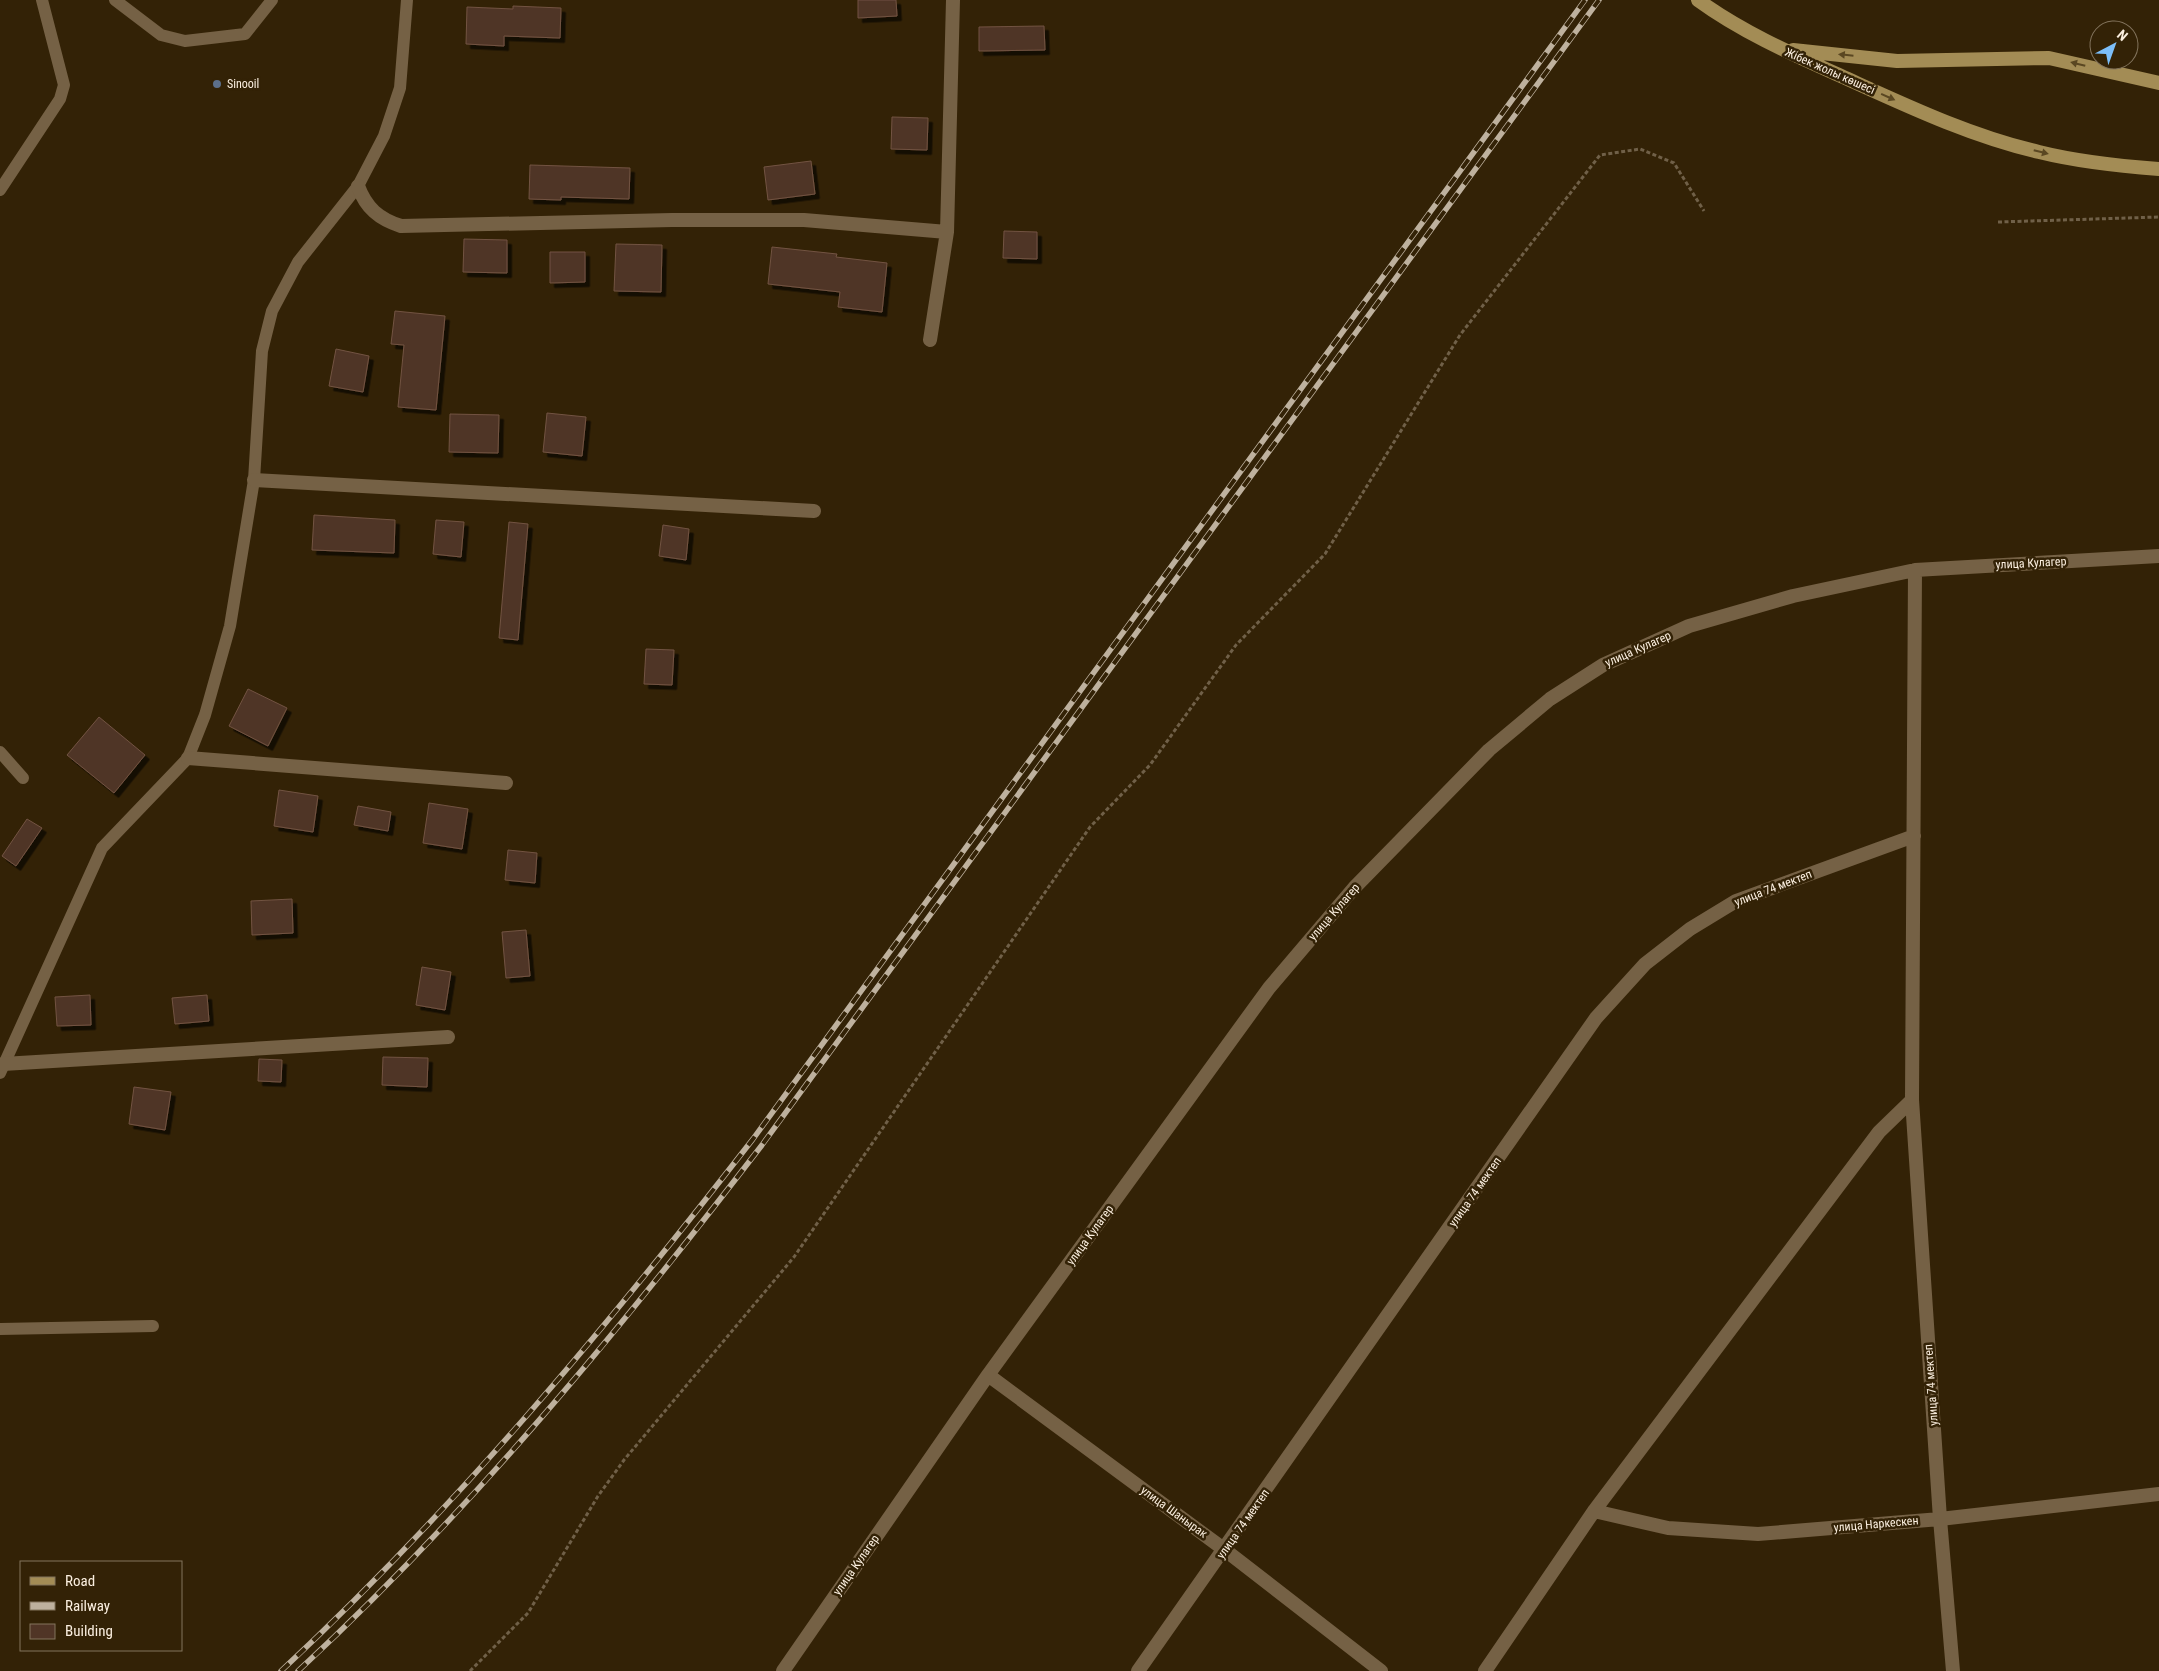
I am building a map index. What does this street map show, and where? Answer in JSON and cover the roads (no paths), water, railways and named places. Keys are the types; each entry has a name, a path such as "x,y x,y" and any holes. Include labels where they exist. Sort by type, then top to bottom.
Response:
{"main road":[{"path":"1698,0 1724,19 1780,48"},
{"name":"Жібек жолы көшесі","path":"1780,48 1897,61 2050,58 2159,84"},
{"name":"Жібек жолы көшесі","path":"1780,48 1934,118 2038,152 2106,165 2159,169"}],"street":[{"path":"930,340 947,232 953,0"},
{"path":"358,186 362,197 383,220 401,226 672,220 804,220 947,232"},
{"path":"254,480 814,511"},
{"name":"улица Кулагер","path":"783,1671 988,1375 1269,988 1354,888 1489,750 1550,699 1603,664 1689,626 1792,596 1915,570 2159,556"},
{"name":"улица 74 мектеп","path":"1915,570 1912,1100 1940,1519 1953,1671"},
{"path":"188,758 506,783"},
{"name":"улица 74 мектеп","path":"1138,1671 1225,1550 1596,1018 1645,964 1690,929 1736,901 1914,836"},
{"path":"2,1069 448,1037"},
{"path":"1485,1671 1594,1511 1878,1132 1912,1100"},
{"name":"улица Шанырак","path":"988,1375 1225,1550 1381,1671"},
{"name":"улица Наркескен","path":"1594,1511 1668,1528 1758,1534 1940,1519 2159,1494"}],"lane":[{"path":"0,190 60,99 64,85 42,0"},
{"path":"115,0 161,35 185,41 245,34 272,0"},
{"path":"2,1069 102,848 188,758 205,715 230,626 254,480 262,351 272,311 298,262 358,186 384,136 400,88 407,0"},
{"path":"0,752 23,778"},
{"path":"0,1329 153,1326"}],"railway":[{"path":"281,1671 408,1546 528,1415 642,1279 753,1139 1585,0"},
{"path":"298,1671 423,1548 483,1484 598,1351 762,1145 1599,0"}],"place":[{"name":"Sinooil","path":"217,84"}]}
